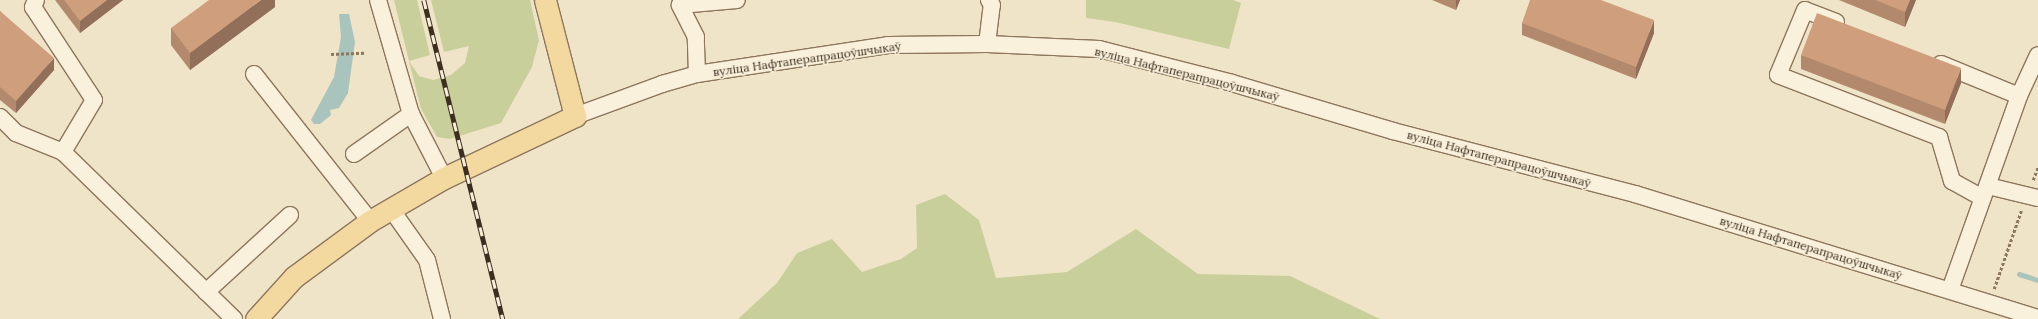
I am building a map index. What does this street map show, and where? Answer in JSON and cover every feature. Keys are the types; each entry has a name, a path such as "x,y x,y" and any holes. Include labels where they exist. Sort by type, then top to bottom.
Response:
{"main road":[{"path":"545,0 575,116"},
{"name":"вуліца Нафтаперапрацоўшчыкаў","path":"256,319 294,277 370,221 444,178 575,116"}],"street":[{"path":"36,0 33,7 94,100 63,152"},
{"path":"378,0 411,114 444,178"},
{"path":"697,74 696,36 680,4 737,0"},
{"path":"987,44 992,5 990,0"},
{"path":"1850,28 1806,10 1778,75 1939,137 1952,181 1986,192 2032,196"},
{"name":"вуліца Нафтаперапрацоўшчыкаў","path":"575,116 662,84 697,74 888,45 987,44 1099,49 1225,81 1393,131 1635,194 2038,318"},
{"path":"1950,290 2019,96 2038,55"},
{"path":"1923,57 2019,96"},
{"path":"254,74 370,221"},
{"path":"354,154 411,114"},
{"path":"0,117 16,133 63,152 234,319"},
{"path":"391,209 427,260 442,319"},
{"path":"206,292 290,215"}],"path":[{"path":"331,54 364,53"},
{"path":"1989,304 2032,196 2038,167"}],"green space":[{"path":"394,0 417,0 430,55 409,61"},
{"path":"431,0 530,0 539,40 532,67 501,123 450,139 437,137 421,109 409,61 419,76 433,80 451,75 465,63 469,46 444,52"},
{"path":"1086,0 1233,0 1241,3 1229,49 1115,22 1086,18"},
{"path":"945,194 979,220 996,278 1067,272 1136,229 1198,274 1290,276 1380,319 738,319 777,283 797,253 832,239 862,272 901,259 917,248 916,205"}],"water":[{"path":"339,14 349,14 355,42 348,93 339,108 330,110 331,115 320,124 314,124 311,120 334,77 341,37"}],"building":[{"path":"64,0 107,0 80,21"},
{"path":"209,0 261,0 190,53 171,28"},
{"path":"1530,0 1601,0 1654,20 1636,67 1522,23"},
{"path":"1875,0 1910,0 1905,12"},
{"path":"0,11 54,58 16,101 0,87"},
{"path":"1817,13 1961,68 1945,110 1801,55"}],"waterway":[{"path":"2019,274 2038,280"}],"railway":[{"path":"424,0 503,319"}]}
